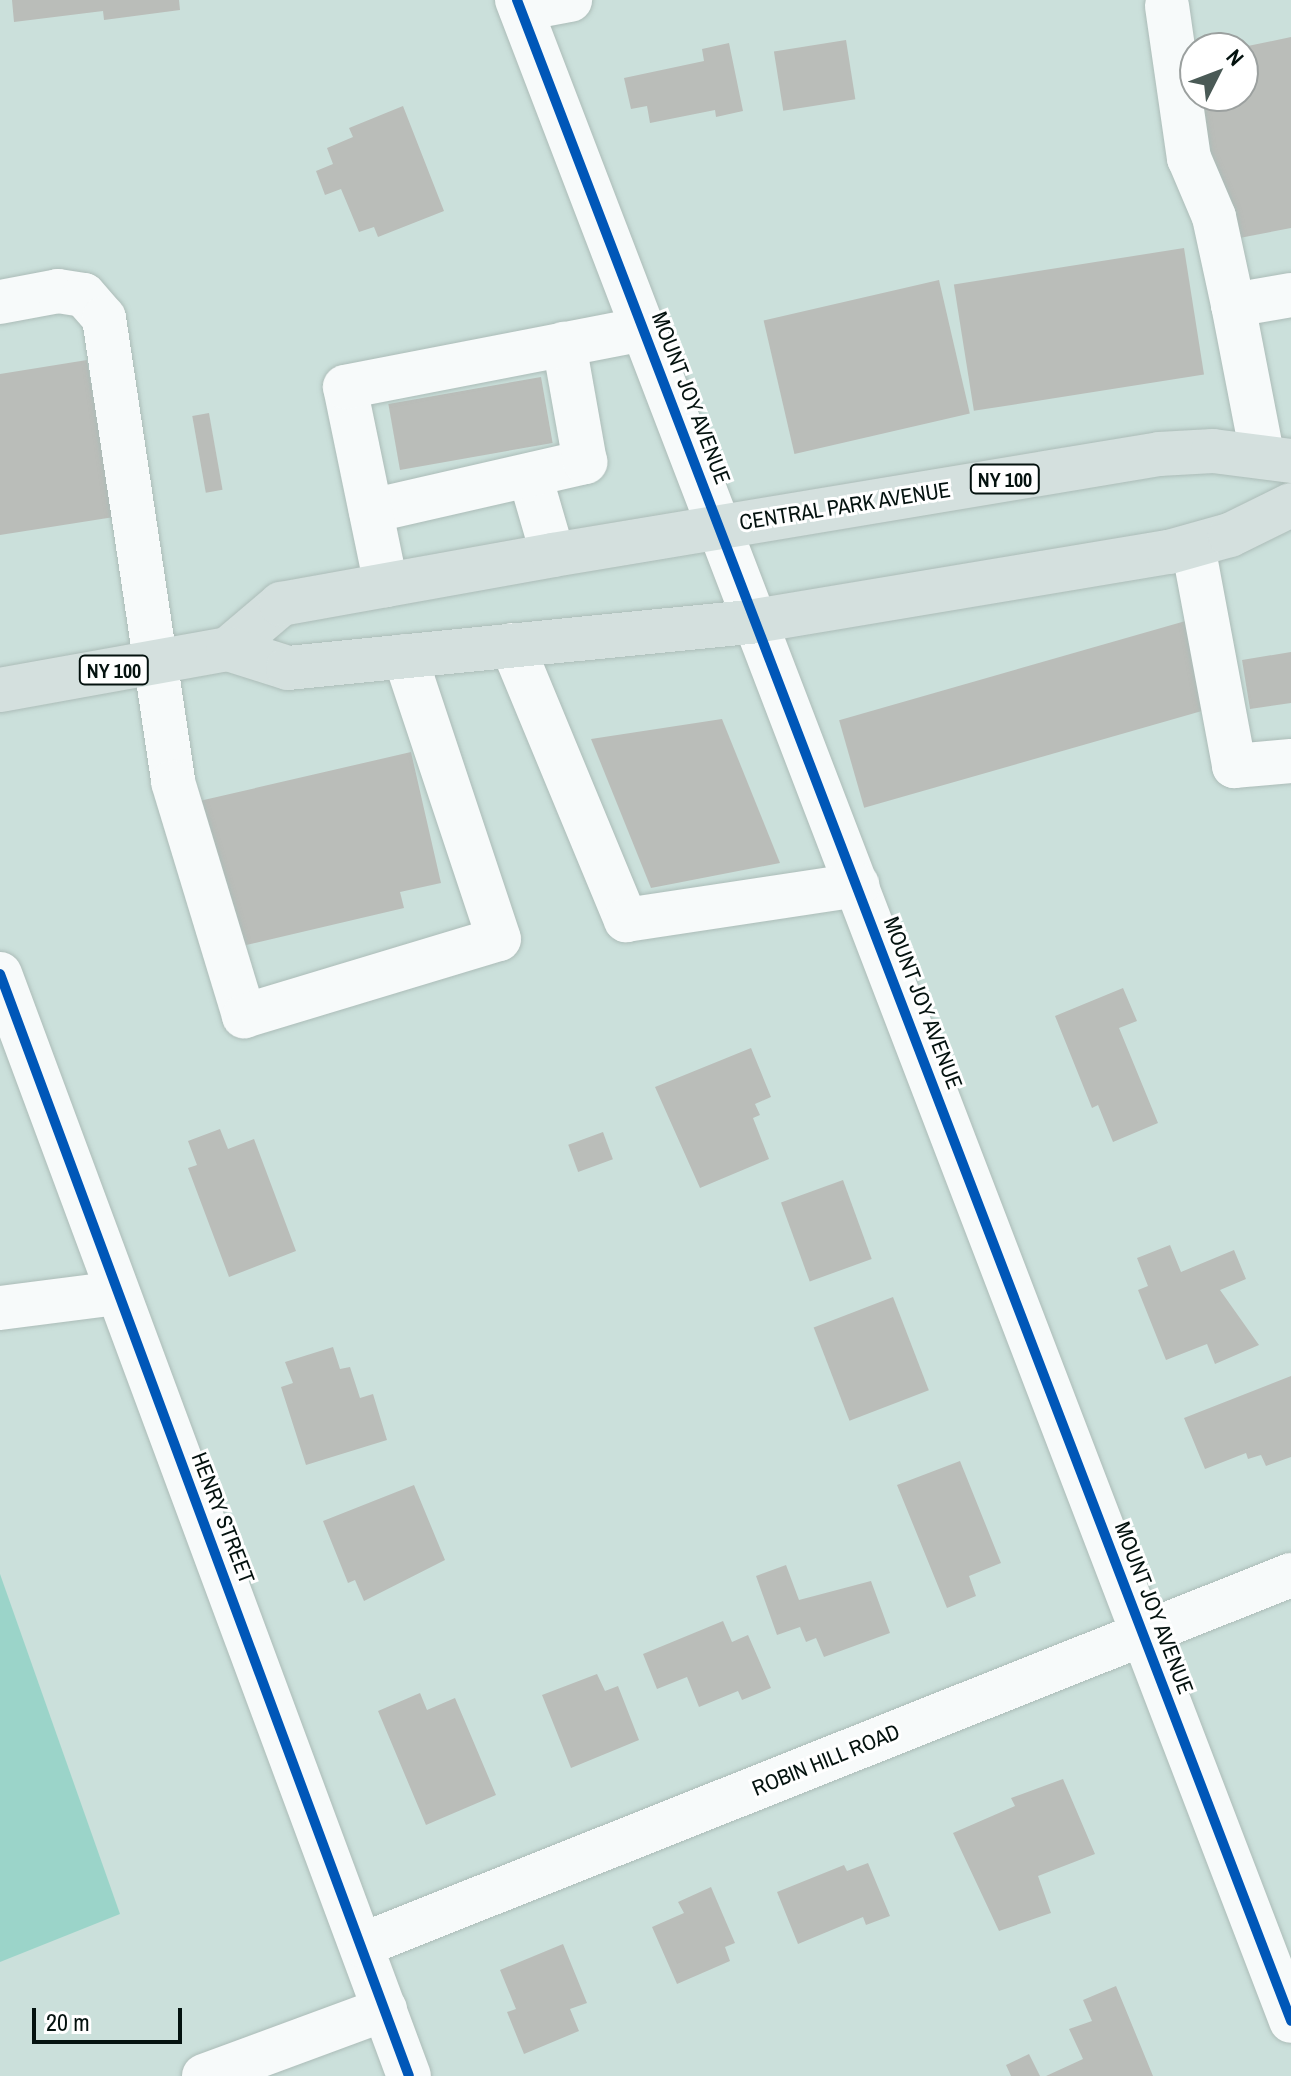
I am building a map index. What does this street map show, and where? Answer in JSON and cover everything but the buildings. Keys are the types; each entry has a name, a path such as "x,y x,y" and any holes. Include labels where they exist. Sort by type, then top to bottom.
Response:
{"main road":[{"name":"CENTRAL PARK AVENUE","path":"228,649 281,604 553,555 1159,454 1276,458"},
{"name":"NY 100","path":"0,690 228,649 288,668 755,621 1193,546 1291,505"}],"street":[{"path":"519,5 570,0"},
{"name":"MOUNT JOY AVENUE","path":"519,5 1291,2021"},
{"path":"1167,6 1189,158 1214,217 1233,305 1276,458"},
{"path":"0,302 58,291 84,295 104,318 151,663 173,782 244,1016 499,939 405,656"},
{"path":"1233,305 1291,295"},
{"path":"386,585 345,387 644,329"},
{"path":"371,511 585,462 564,344"},
{"path":"530,476 553,555"},
{"path":"1193,546 1234,766 1291,761"},
{"path":"512,645 626,920 857,885"},
{"name":"HENRY STREET","path":"0,974 409,2076"},
{"path":"0,1308 117,1293"},
{"name":"ROBIN HILL ROAD","path":"362,1945 1291,1575"},
{"path":"204,2076 385,2009"}],"green space":[{"path":"0,1574 120,1914 0,1962"}],"cycle path":[{"path":"517,0 1291,2021"},
{"path":"0,974 409,2076"}]}
